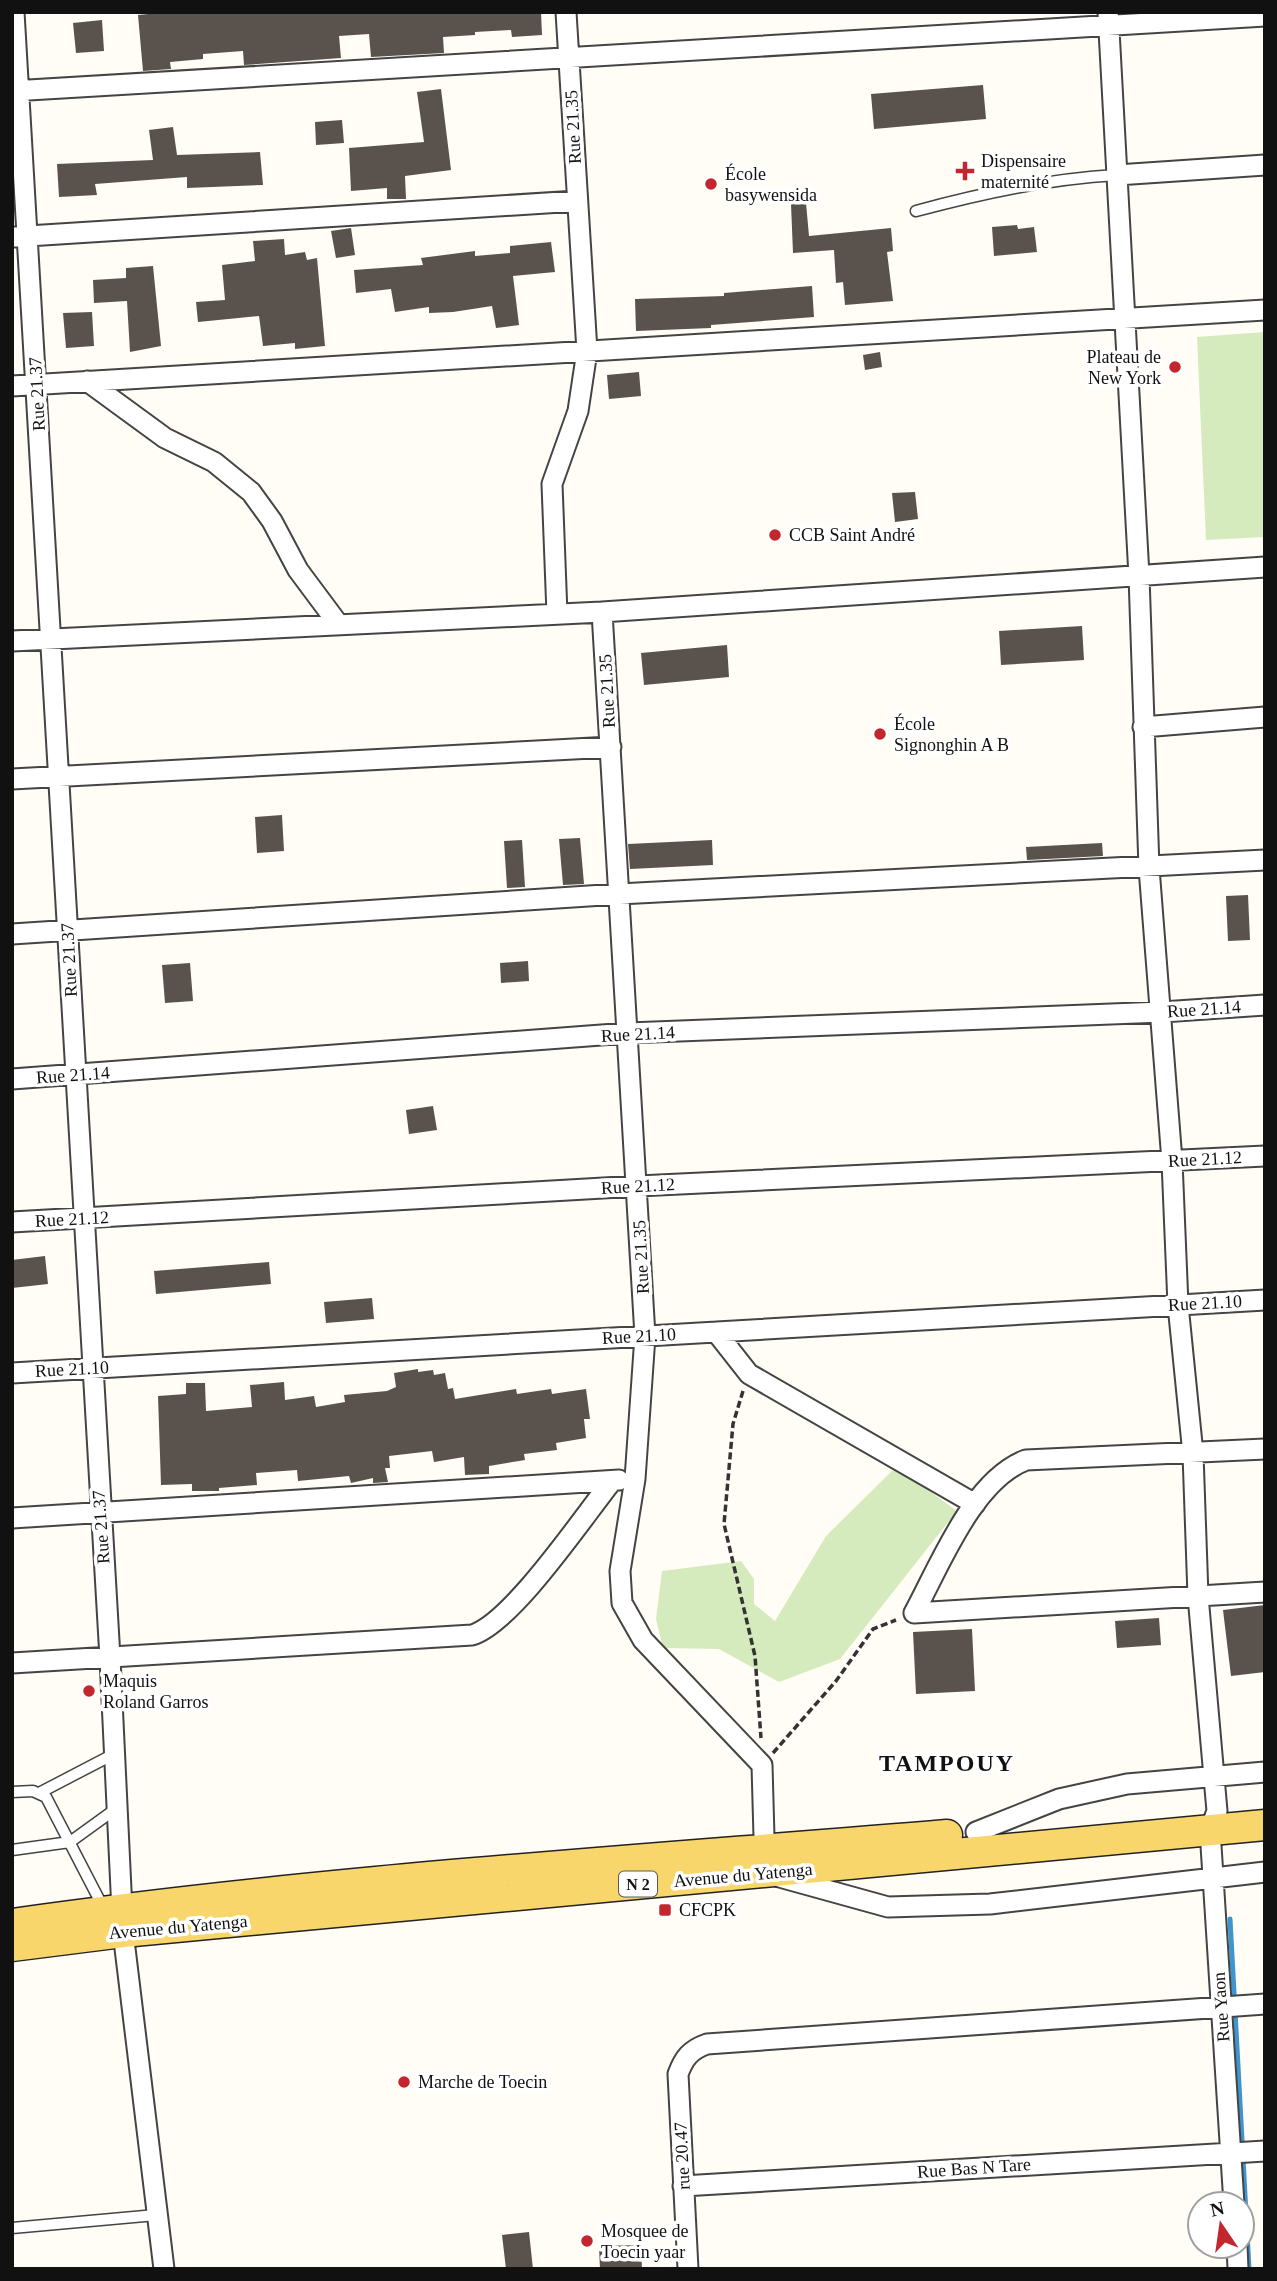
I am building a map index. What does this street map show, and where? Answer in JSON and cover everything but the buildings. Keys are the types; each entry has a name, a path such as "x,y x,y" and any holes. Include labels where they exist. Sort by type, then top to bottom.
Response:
{"main road":[{"name":"Avenue du Yatenga","path":"12,1924 117,1917 646,1857 765,1861 1214,1820 1265,1807"},
{"name":"Avenue du Yatenga","path":"765,1861 976,1832 1214,1820 1265,1825"},
{"name":"Avenue du Yatenga","path":"12,1946 117,1917"}],"street":[{"name":"Rue 21.37","path":"14,12 20,236 36,384 110,1658 117,1808 117,1917 164,2269"},
{"name":"Rue 21.35","path":"557,614 552,484 578,411 587,351 566,12"},
{"path":"15,90 569,57 1108,19 1265,16"},
{"name":"Rue Yaon","path":"1108,19 1139,576 1149,868 1172,1161 1178,1305 1193,1454 1198,1596 1214,1776 1213,1876 1233,2190"},
{"path":"1117,175 1265,165"},
{"path":"20,236 577,201"},
{"path":"12,386 1265,310"},
{"path":"87,381 165,438 214,462 251,492 272,521 298,569 339,625"},
{"path":"12,641 603,612 1265,567"},
{"name":"Rue 21.35","path":"603,612 645,1336 635,1479 620,1571 622,1603 643,1640 762,1765"},
{"path":"1143,727 1265,717"},
{"path":"12,779 611,747"},
{"path":"12,934 620,894 1265,860"},
{"name":"Rue 21.14","path":"12,1079 628,1033 1162,1013 1265,1005"},
{"name":"Rue 21.12","path":"12,1222 638,1186 1265,1156"},
{"name":"Rue 21.10","path":"12,1373 1265,1300"},
{"path":"716,1332 749,1374 975,1504"},
{"path":"914,1613 975,1504 1012,1465 1026,1460 1265,1449"},
{"path":"12,1518 635,1479"},
{"path":"12,1663 480,1633 516,1601 612,1481"},
{"path":"914,1613 1265,1592"},
{"path":"762,1765 765,1861 888,1907 989,1904 1265,1872"},
{"path":"976,1832 1059,1798 1127,1784 1265,1772"},
{"path":"1221,2006 1265,2004"},
{"name":"rue 20.47","path":"688,2269 678,2074 684,2059 694,2049 707,2044 1221,2006"},
{"name":"Rue Bas N Tare","path":"684,2186 1265,2151"}],"lane":[{"path":"916,211 1003,188 1066,178 1117,175"},
{"path":"12,1792 41,1792 114,1754"},
{"path":"41,1792 117,1917"},
{"path":"12,1850 70,1842 117,1808"},
{"path":"12,2228 156,2215"}],"path":[{"path":"749,1374 733,1424 724,1524 755,1656 762,1765"},
{"path":"762,1765 836,1681 873,1629 914,1613"}],"green space":[{"path":"1265,332 1265,537 1206,540 1197,337"},
{"path":"896,1467 957,1511 840,1659 779,1682 719,1649 663,1648 656,1619 662,1571 741,1561 754,1579 754,1604 775,1621 826,1536"}],"waterway":[{"path":"1230,1919 1249,2269"}],"place":[{"name":"Dispensaire maternité","path":"965,171"},
{"name":"École basywensida","path":"711,184"},
{"name":"Plateau de New York","path":"1175,367"},
{"name":"CCB Saint André","path":"775,535"},
{"name":"École Signonghin A B","path":"880,734"},
{"name":"Maquis Roland Garros","path":"89,1691"},
{"name":"CFCPK","path":"665,1910"},
{"name":"Marche de Toecin","path":"404,2082"},
{"name":"Mosquee de Toecin yaar","path":"587,2241"}],"district":[{"name":"TAMPOUY","path":"947,1763"}]}
